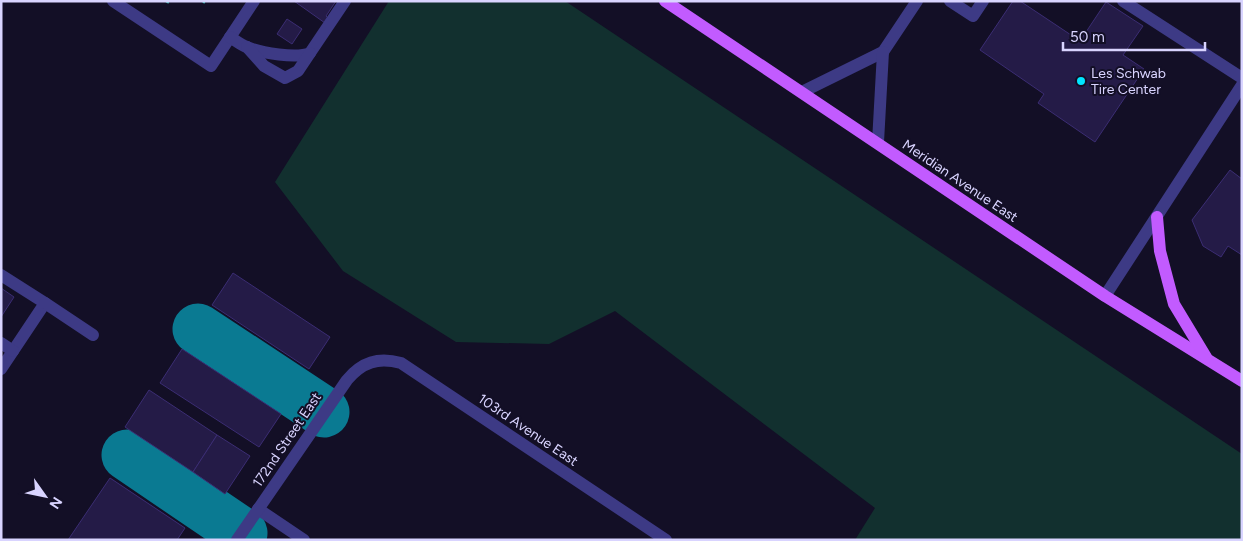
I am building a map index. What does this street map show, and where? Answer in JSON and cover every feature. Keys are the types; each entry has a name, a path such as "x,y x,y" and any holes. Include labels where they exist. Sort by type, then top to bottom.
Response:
{"main road":[{"name":"Meridian Avenue East","path":"665,1 878,142 1105,296 1242,381"},
{"path":"1156,217 1160,251 1174,304 1207,359"}],"street":[{"path":"113,1 211,66 254,1"},
{"path":"230,37 247,47 264,66 285,78 294,75 344,1"},
{"path":"802,92 883,52 917,1"},
{"path":"950,1 973,16 983,1"},
{"path":"1123,1 1242,78"},
{"path":"247,47 296,56 310,53"},
{"path":"878,142 883,52"},
{"path":"1105,296 1242,85"},
{"path":"1,275 93,335"},
{"path":"1,368 45,304"},
{"path":"1,343 13,351"},
{"name":"103rd Avenue East","path":"369,363 378,359 401,363 666,540"},
{"name":"172nd Street East","path":"237,540 346,380 356,370 369,363"},
{"path":"258,509 304,540"}],"green space":[{"path":"389,1 565,1 1242,454 1242,540 855,540 875,508 615,311 549,344 456,342 343,271 275,182"}],"building":[{"path":"294,1 336,1 326,16 328,18 325,23"},
{"name":"Les Schwab Tire Center","path":"1013,1 1020,1 1080,41 1106,2 1143,26 1123,55 1144,69 1095,142 1038,103 1044,94 980,50"},
{"path":"287,19 302,29 292,44 277,34"},
{"path":"1230,170 1242,179 1242,255 1228,246 1221,257 1203,246 1192,220"},
{"path":"233,273 330,337 309,369 212,305"},
{"path":"1,288 14,297 1,317"},
{"path":"182,349 281,414 259,447 160,383"},
{"path":"149,390 217,435 193,472 125,427"},
{"path":"217,435 250,456 225,494 193,472"},
{"path":"110,478 185,528 177,540 68,540"}],"taxiway":[{"path":"198,329 324,412"},
{"path":"127,455 242,533"}],"place":[{"name":"Les Schwab Tire Center","path":"1081,81"}]}
